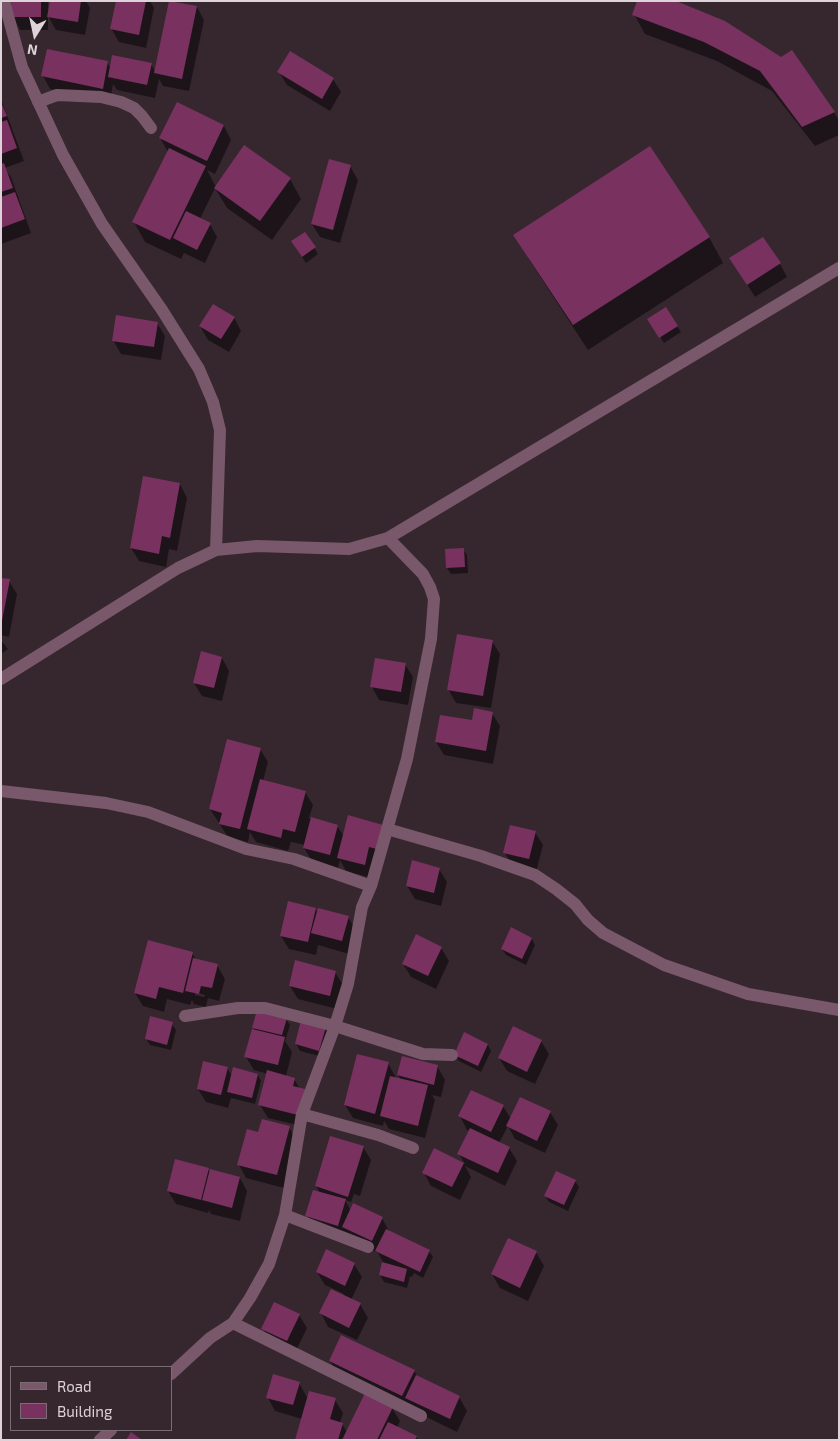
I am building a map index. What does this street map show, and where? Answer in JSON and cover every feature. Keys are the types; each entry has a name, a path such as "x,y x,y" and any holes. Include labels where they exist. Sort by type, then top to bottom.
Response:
{"street":[{"path":"4,1 22,67 63,155 102,224 162,310 194,360 213,402 220,430 216,550"},
{"path":"38,102 57,96 101,97 121,102 134,108 151,128"},
{"path":"1,679 178,568 216,550 257,546 349,549 388,538 839,268"},
{"path":"172,1373 210,1338 232,1323 250,1298 270,1264 285,1215 302,1114 335,1026 348,984 362,907 372,886 408,759 431,639 434,599 423,574 388,538"},
{"path":"1,791 106,803 148,812 246,848 294,859 372,886"},
{"path":"387,829 481,856 535,875 575,904 588,920 603,933 664,965 748,994 839,1010"},
{"path":"185,1016 238,1008 265,1008 335,1026 423,1054 452,1056"},
{"path":"302,1114 378,1135 413,1148"},
{"path":"285,1215 368,1247"},
{"path":"232,1323 421,1416"},
{"path":"100,1440 110,1431"}],"building":[{"path":"11,1 41,1 41,17 12,17"},
{"path":"50,1 81,1 78,22 47,17"},
{"path":"116,1 146,1 139,35 110,29"},
{"path":"169,1 197,6 182,79 154,73"},
{"path":"637,1 676,1 725,21 781,57 792,50 835,112 802,127 760,71 704,42 632,15"},
{"path":"47,49 108,61 103,89 41,76"},
{"path":"290,51 334,78 322,99 277,72"},
{"path":"112,55 152,63 147,85 108,77"},
{"path":"1,102 7,116 1,118"},
{"path":"177,102 224,125 207,161 159,138"},
{"path":"7,120 17,148 1,154 1,122"},
{"path":"244,145 291,178 260,221 214,188"},
{"path":"650,146 710,237 573,325 513,235"},
{"path":"169,148 206,166 170,240 132,222"},
{"path":"329,159 351,165 333,230 311,224"},
{"path":"4,163 13,188 1,192 1,164"},
{"path":"15,192 25,219 1,228 1,197"},
{"path":"186,211 211,223 197,250 173,238"},
{"path":"305,232 316,247 302,257 291,241"},
{"path":"763,237 781,263 747,285 729,258"},
{"path":"213,304 235,317 221,339 199,326"},
{"path":"666,307 678,326 659,338 647,319"},
{"path":"116,315 158,322 154,347 112,341"},
{"path":"143,476 180,483 170,538 162,536 159,554 130,548"},
{"path":"464,548 465,567 446,568 445,549"},
{"path":"1,578 10,579 2,621 1,620"},
{"path":"457,634 493,640 483,696 447,690"},
{"path":"201,651 222,657 214,688 193,683"},
{"path":"375,658 406,663 401,692 370,687"},
{"path":"474,708 493,712 486,751 435,742 440,715 472,720"},
{"path":"227,739 261,748 240,829 219,824 222,813 209,809"},
{"path":"260,779 306,791 295,832 283,829 281,838 247,829"},
{"path":"348,815 383,825 377,849 369,847 365,865 337,858"},
{"path":"311,817 338,825 330,855 303,848"},
{"path":"510,825 536,831 529,859 503,853"},
{"path":"412,860 440,868 434,893 406,886"},
{"path":"288,901 316,908 308,942 280,936"},
{"path":"318,908 349,916 342,941 311,933"},
{"path":"511,927 532,938 522,959 501,949"},
{"path":"416,934 442,947 428,976 402,964"},
{"path":"148,940 193,952 183,993 159,987 156,999 134,993"},
{"path":"193,958 218,964 212,988 201,986 199,994 185,991"},
{"path":"295,960 336,971 330,996 289,986"},
{"path":"257,1010 287,1018 282,1035 252,1028"},
{"path":"150,1016 173,1022 167,1045 145,1039"},
{"path":"301,1020 326,1027 319,1051 295,1044"},
{"path":"513,1026 542,1040 527,1072 498,1058"},
{"path":"252,1029 285,1037 278,1065 244,1057"},
{"path":"464,1032 488,1044 478,1066 454,1055"},
{"path":"357,1054 389,1062 375,1114 344,1105"},
{"path":"402,1056 438,1065 434,1085 397,1075"},
{"path":"203,1061 228,1067 221,1095 197,1089"},
{"path":"233,1067 258,1074 252,1098 227,1092"},
{"path":"267,1070 295,1078 293,1086 305,1089 298,1115 258,1105"},
{"path":"390,1076 428,1085 418,1126 380,1116"},
{"path":"471,1090 504,1105 491,1132 458,1116"},
{"path":"520,1097 551,1111 537,1141 506,1126"},
{"path":"262,1119 290,1126 277,1175 237,1165 247,1129 258,1132"},
{"path":"470,1128 510,1147 498,1173 457,1154"},
{"path":"330,1136 364,1146 348,1197 315,1186"},
{"path":"434,1148 464,1163 452,1187 422,1173"},
{"path":"175,1159 209,1168 201,1200 167,1191"},
{"path":"210,1169 240,1177 232,1208 202,1200"},
{"path":"556,1171 576,1180 564,1205 544,1196"},
{"path":"313,1190 346,1199 338,1226 305,1216"},
{"path":"353,1203 383,1217 372,1241 342,1227"},
{"path":"386,1229 430,1250 420,1272 375,1251"},
{"path":"508,1238 537,1251 520,1288 491,1274"},
{"path":"326,1249 355,1263 345,1286 316,1272"},
{"path":"382,1262 407,1269 404,1282 379,1275"},
{"path":"331,1289 361,1303 349,1328 319,1313"},
{"path":"274,1302 300,1314 287,1341 261,1329"},
{"path":"341,1335 415,1370 402,1396 329,1361"},
{"path":"273,1374 300,1382 293,1405 266,1398"},
{"path":"416,1375 460,1396 450,1419 405,1398"},
{"path":"309,1391 336,1398 330,1419 343,1423 338,1440 295,1440"},
{"path":"365,1393 393,1407 377,1440 342,1440"},
{"path":"388,1422 417,1436 415,1440 379,1440"},
{"path":"131,1432 142,1440 126,1440"}]}
